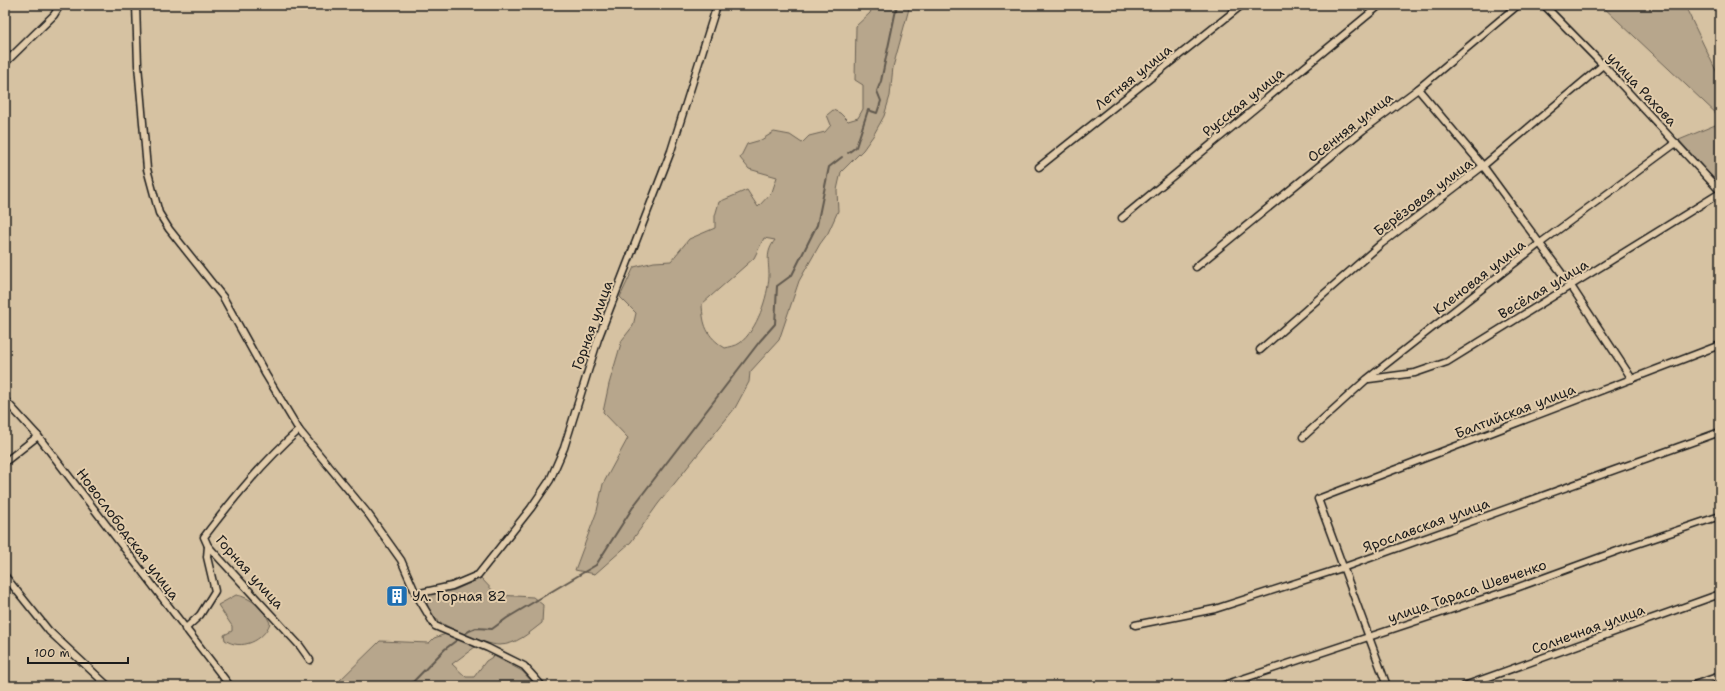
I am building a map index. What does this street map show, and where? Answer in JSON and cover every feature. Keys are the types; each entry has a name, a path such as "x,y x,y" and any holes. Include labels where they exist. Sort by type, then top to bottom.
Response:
{"street":[{"path":"5,63 54,15 60,5"},
{"path":"136,5 138,65 146,169 159,213 169,230 223,297 266,375 299,430 369,515 401,560 416,594 435,626 448,630 524,666 542,686"},
{"name":"Горная улица","path":"416,594 452,586 478,574 531,508 550,480 564,448 598,340 671,151 717,5"},
{"name":"Летняя улица","path":"1039,167 1242,5"},
{"name":"Русская улица","path":"1122,218 1380,5"},
{"name":"Осенняя улица","path":"1196,267 1357,135 1418,89 1518,5"},
{"name":"улица Рахова","path":"1544,5 1603,65 1720,192"},
{"name":"Берёзовая улица","path":"1260,350 1381,244 1483,166 1603,65"},
{"path":"1418,89 1483,166 1571,286 1632,379"},
{"name":"Кленовая улица","path":"1303,437 1368,379 1539,244 1676,143"},
{"name":"Весёлая улица","path":"1368,379 1415,373 1447,362 1720,192"},
{"name":"Балтийская улица","path":"1342,568 1318,498 1720,345"},
{"name":"Новослободская улица","path":"5,400 38,436 230,686"},
{"name":"Горная улица","path":"299,430 271,456 229,504 204,537 208,546 300,646 310,660"},
{"name":"Ярославская улица","path":"1135,625 1215,609 1342,568 1698,438 1720,432"},
{"path":"5,462 38,436"},
{"name":"улица Тараса Шевченко","path":"1221,686 1516,588 1631,546 1720,516"},
{"path":"185,629 200,615 215,591 208,557 208,546"},
{"path":"1342,568 1387,686"},
{"path":"5,576 49,631 108,686"},
{"name":"Солнечная улица","path":"1464,686 1720,594"},
{"path":"1691,686 1720,676"}],"shaded area":[{"path":"873,5 910,5 893,67 890,96 884,116 873,136 863,150 841,172 837,190 838,211 828,233 799,281 779,340 750,372 749,382 735,408 658,504 631,542 595,574 575,570 597,511 603,484 628,438 603,412 609,384 622,340 633,326 636,313 620,297 634,267 654,262 671,261 689,239 715,228 715,216 719,202 747,190 758,207 772,192 777,177 749,169 740,158 747,144 761,140 774,132 790,135 802,143 809,136 825,132 831,125 827,115 833,110 840,113 848,121 858,118 863,109 863,85 855,80 856,26 870,13","holes":["764,238 775,240 769,253 769,276 764,303 756,322 752,330 740,343 735,346 725,348 714,339 707,329 703,318 702,304 754,258"]},
{"path":"1601,5 1682,5 1686,8 1720,79 1720,117"},
{"path":"1720,123 1720,186 1679,140"},
{"path":"481,578 497,595 533,597 543,605 542,623 517,641 499,645 465,635 446,626 432,615 427,603 428,595 455,590"},
{"path":"236,595 247,598 256,604 270,623 263,635 251,642 238,645 225,640 224,635 232,631 232,626 218,605"},
{"path":"449,633 475,647 452,664 466,677 474,677 486,661 494,656 522,671 536,686 334,686 380,641 429,643 434,638"}],"waterway":[{"path":"848,153 856,147 868,110 877,113 881,101 877,91 881,81 897,5"},
{"path":"409,686 445,649 469,631 476,628 492,629 507,618 596,565 635,504 760,341 775,324 777,286 792,275 817,225 829,167 842,157"}],"place":[{"name":"Ул. Горная 82","path":"397,596"}]}
